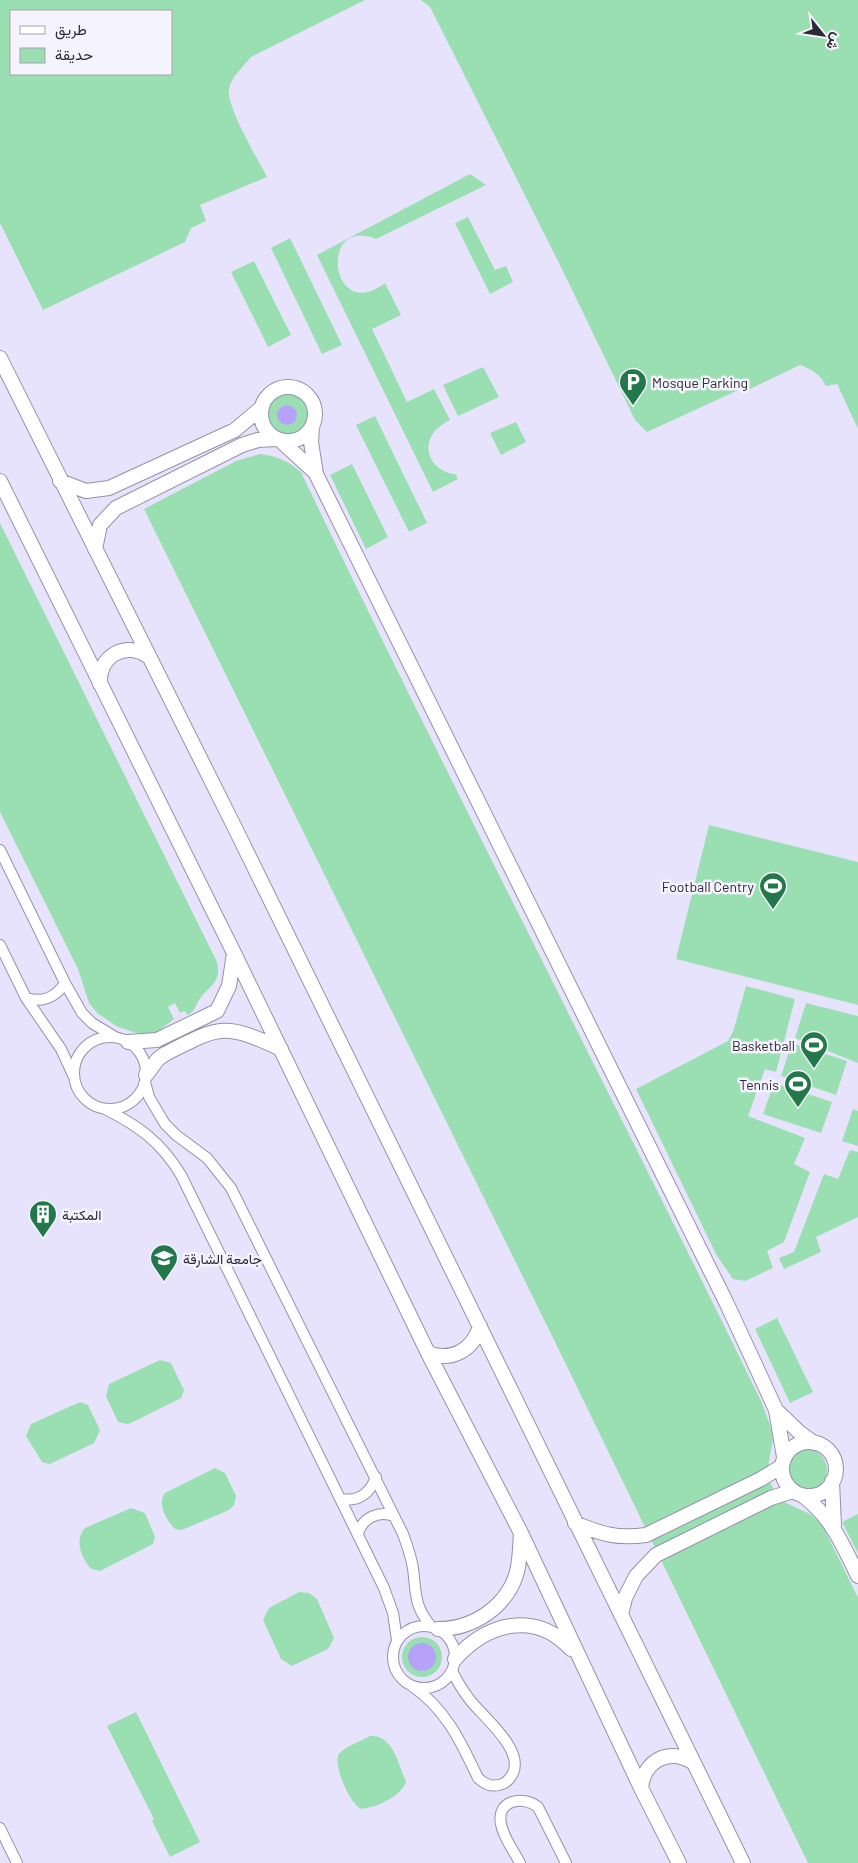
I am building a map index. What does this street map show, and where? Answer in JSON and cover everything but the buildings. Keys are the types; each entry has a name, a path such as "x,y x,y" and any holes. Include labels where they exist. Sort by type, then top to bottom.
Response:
{"street":[{"path":"0,358 480,1326 743,1863"},
{"path":"60,480 86,491 98,491 154,469 234,430 261,408 271,393 277,389 292,387 308,395 312,403 314,419 312,450 316,474 727,1304 776,1410 784,1480 819,1509 834,1526 858,1576"},
{"path":"261,408 263,427 316,474"},
{"path":"95,549 100,525 116,508 250,442 295,441 308,433 312,427"},
{"path":"154,469 162,485"},
{"path":"0,481 234,953 428,1353 521,1532 641,1788 679,1863"},
{"path":"100,684 103,664 118,651 138,650 149,657"},
{"path":"0,850 65,983 82,1012 92,1023 122,1040 143,1060 145,1078 153,1104 165,1124 176,1135 207,1158 231,1188 394,1516 410,1555 416,1602 421,1615 434,1627 451,1641 453,1664 469,1699 493,1724 512,1752 515,1762 514,1771 510,1779 494,1787 478,1778 448,1720 426,1695 400,1678 394,1666 392,1653 397,1640 402,1634 416,1626 434,1627 464,1625 492,1611 511,1586 517,1571 521,1532"},
{"path":"0,945 26,998 64,1054 81,1096 96,1107 105,1109 152,1138 174,1163 384,1588 392,1613 397,1640"},
{"path":"74,1078 76,1062 85,1048 99,1039 147,1042 170,1035 217,1010 229,986 234,953"},
{"path":"26,998 35,1000 52,997 65,983"},
{"path":"217,1010 220,1021 227,1029"},
{"path":"105,1109 127,1105 138,1096 145,1078 158,1059 210,1032 227,1029 254,1036 281,1049"},
{"path":"170,1035 177,1048"},
{"path":"428,1353 450,1356 464,1351 474,1340 480,1326"},
{"path":"776,1410 800,1433 823,1446 830,1453 834,1462 835,1472 832,1481 834,1526"},
{"path":"575,1523 601,1534 626,1538 646,1535 662,1529 761,1479 783,1462 797,1445 814,1442"},
{"path":"341,1500 354,1500 366,1494 376,1478"},
{"path":"621,1615 625,1598 636,1576 644,1565 670,1546 771,1498 798,1493 820,1493 832,1481"},
{"path":"358,1534 362,1524 371,1516 383,1514 394,1516"},
{"path":"662,1529 670,1546"},
{"path":"492,1611 495,1620 501,1627"},
{"path":"412,1686 427,1688 435,1686 447,1677 453,1664 473,1641 501,1627 527,1626 540,1628 562,1640 578,1656"},
{"path":"641,1788 644,1774 659,1758 681,1756 694,1763"},
{"path":"520,1863 501,1824 501,1815 505,1807 513,1801 522,1799 531,1801 538,1807 566,1863"},
{"path":"0,1828 17,1863"}],"green space":[{"path":"0,0 365,0 251,57 230,85 229,97 232,108 267,177 200,205 206,221 191,228 185,242 43,310 0,223"},
{"path":"421,0 858,0 858,429 837,384 826,386 816,373 800,365 750,389 745,387 647,432 635,420 560,265 430,7"},
{"path":"470,174 486,185 376,239 357,236 345,242 339,253 338,268 343,281 352,290 366,292 385,283 401,315 372,329 407,402 434,389 450,420 440,426 432,435 428,449 437,466 448,473 455,474 458,479 433,492 317,255"},
{"path":"468,217 495,270 506,266 513,282 490,294 455,223"},
{"path":"290,238 342,345 322,354 271,248"},
{"path":"254,261 291,335 268,347 231,272"},
{"path":"483,367 499,397 458,416 443,385"},
{"path":"287,394 302,400 308,415 302,430 287,436 272,430 266,415 272,400"},
{"path":"375,416 427,523 409,532 356,425"},
{"path":"516,422 526,442 501,455 490,433"},
{"path":"260,454 282,460 301,472 414,705 761,1401 773,1439 768,1467 769,1480 776,1494 786,1503 810,1514 822,1524 858,1598 858,1863 808,1863 558,1348 144,509 236,461"},
{"path":"352,464 388,537 366,549 330,475"},
{"path":"0,523 217,962 218,975 193,1011 187,1015 185,1011 180,1013 175,1003 168,1007 174,1019 156,1033 140,1034 118,1027 97,1013 89,1003 78,969 0,812"},
{"name":"Football Centry","path":"709,825 858,862 858,1005 676,959"},
{"path":"746,986 795,999 776,1072 765,1069 748,1116 805,1138 794,1164 810,1172 784,1242 767,1251 773,1268 745,1281 733,1279 717,1256 636,1089 728,1041 733,1032"},
{"path":"806,1003 858,1016 858,1063 795,1038"},
{"name":"Basketball","path":"792,1043 847,1061 836,1095 781,1076"},
{"name":"Tennis","path":"774,1083 832,1102 821,1133 763,1114"},
{"path":"853,1109 858,1111 858,1146 842,1141"},
{"path":"850,1150 858,1152 858,1217 816,1237 821,1252 784,1269 779,1258 794,1252 824,1174 838,1179"},
{"path":"777,1318 813,1392 790,1403 755,1329"},
{"path":"160,1360 171,1363 184,1390 181,1398 131,1423 118,1422 106,1396 109,1384"},
{"path":"80,1402 88,1405 100,1430 94,1443 50,1464 42,1462 26,1436 31,1424"},
{"path":"806,1449 821,1455 827,1470 821,1485 806,1491 791,1485 785,1470 791,1455"},
{"path":"215,1468 225,1473 236,1496 234,1505 229,1510 182,1530 175,1529 162,1507 165,1493"},
{"path":"131,1508 145,1513 155,1537 153,1544 100,1571 91,1569 84,1559 79,1543 85,1528"},
{"path":"858,1514 858,1553 842,1522"},
{"path":"299,1592 309,1593 317,1599 334,1638 328,1649 292,1666 281,1659 263,1620 269,1608"},
{"path":"426,1637 433,1640 439,1646 442,1657 441,1665 433,1674 426,1677 418,1677 411,1674 403,1665 402,1653 405,1646 414,1638"},
{"path":"136,1712 200,1842 170,1857 152,1821 154,1819 107,1726"},
{"path":"370,1736 384,1740 394,1751 406,1781 400,1791 388,1800 362,1809 353,1801 348,1793 340,1775 338,1759 339,1754 345,1749"}],"shaded area":[{"path":"287,405 294,408 297,415 294,422 287,425 280,422 277,415 280,408"},
{"path":"422,1643 432,1647 436,1657 432,1667 422,1671 412,1667 408,1657 412,1647"}],"place":[{"name":"Mosque Parking","path":"633,406"},
{"name":"Football Centry","path":"773,910"},
{"name":"Basketball","path":"814,1069"},
{"name":"Tennis","path":"798,1108"},
{"name":"المكتبة","path":"43,1238"},
{"name":"جامعة الشارقة","path":"164,1282"}]}
